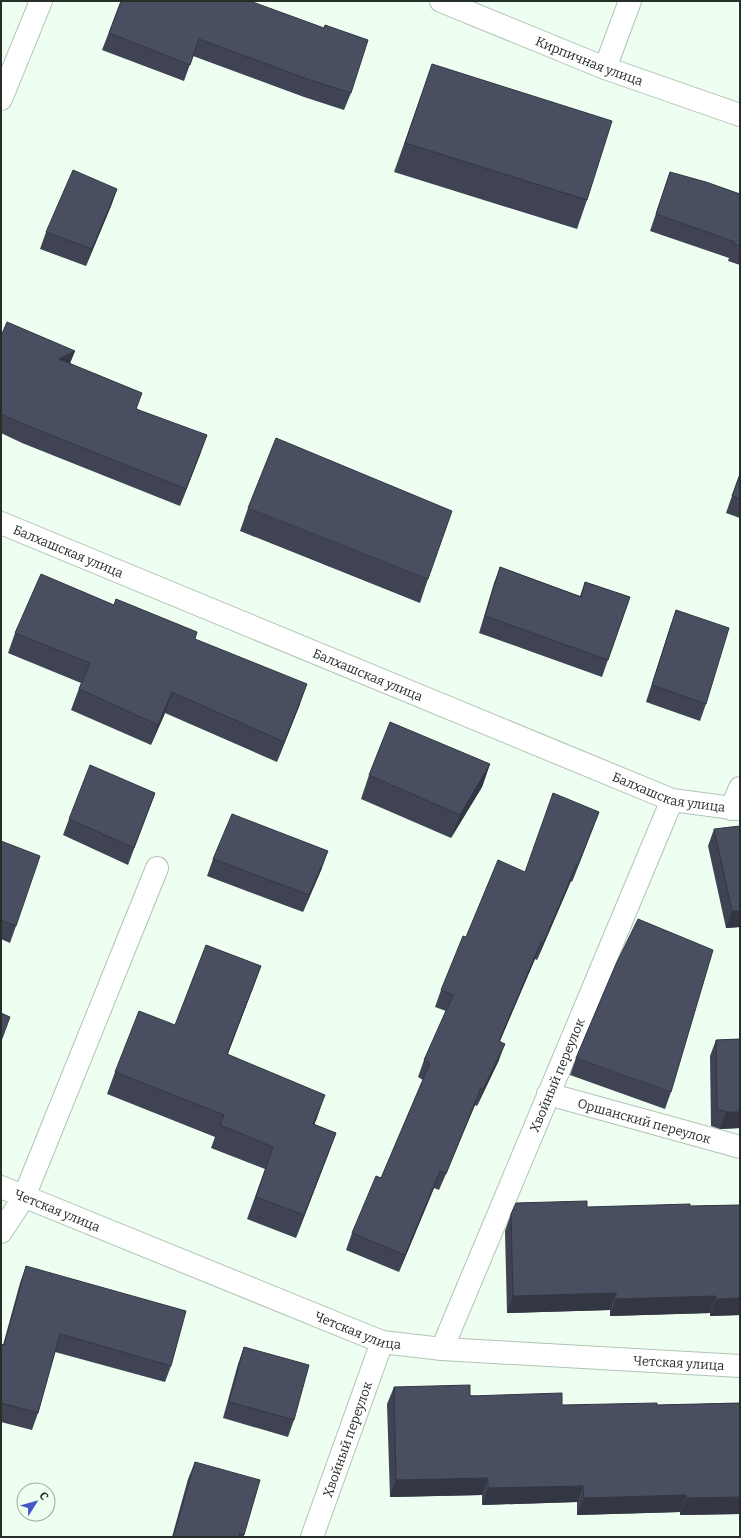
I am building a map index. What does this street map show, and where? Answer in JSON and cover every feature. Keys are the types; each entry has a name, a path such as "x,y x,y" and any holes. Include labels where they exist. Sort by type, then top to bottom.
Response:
{"street":[{"path":"1,99 42,1"},
{"name":"Кирпичная улица","path":"440,1 605,68 740,115"},
{"path":"605,68 630,1"},
{"name":"Балхашская улица","path":"1,523 672,800 736,809"},
{"path":"736,809 740,788"},
{"name":"Хвойный переулок","path":"442,1349 672,800"},
{"path":"1,1232 24,1197 157,868"},
{"name":"Оршанский переулок","path":"548,1094 740,1147"},
{"name":"Четская улица","path":"1,1187 382,1342 442,1349 740,1366"},
{"name":"Хвойный переулок","path":"312,1537 382,1342"}],"building":[{"path":"121,1 250,1 324,28 325,25 368,40 351,93 310,80 199,39 190,65 109,33"},
{"path":"432,64 612,121 587,200 405,143"},
{"path":"73,170 117,189 92,249 46,232"},
{"path":"670,172 706,182 740,194 740,246 734,244 735,242 656,214"},
{"path":"7,322 75,351 59,359 142,393 136,409 207,435 186,489 1,414 1,336"},
{"path":"276,438 452,511 428,579 248,508"},
{"path":"740,474 740,499 732,496"},
{"path":"500,567 581,597 585,582 630,597 608,660 485,616"},
{"path":"41,574 114,605 116,599 197,632 195,639 307,684 284,742 172,692 158,725 79,689 90,663 15,633"},
{"path":"676,610 729,628 706,704 652,685"},
{"path":"390,722 490,764 460,815 369,775"},
{"path":"90,765 155,793 134,848 69,819"},
{"path":"553,793 599,812 578,865 577,864 543,943 541,942 499,1041 505,1044 483,1089 481,1088 446,1174 440,1171 405,1255 352,1233 376,1176 381,1178 430,1063 424,1060 453,995 441,990 463,936 466,937 498,860 525,872"},
{"path":"232,814 328,851 309,895 213,859"},
{"path":"740,826 740,911 732,911 714,829"},
{"path":"1,841 40,856 16,926 1,920"},
{"path":"638,919 713,950 671,1092 576,1058 616,964"},
{"path":"206,945 261,966 227,1054 325,1095 313,1124 336,1133 304,1215 256,1197 273,1147 220,1125 224,1115 115,1072 139,1011 175,1025"},
{"path":"1,1013 10,1017 1,1041"},
{"path":"740,1039 740,1112 726,1112 717,1109 716,1040"},
{"path":"587,1201 587,1207 690,1204 690,1206 740,1205 740,1298 716,1299 716,1296 616,1299 616,1293 513,1296 511,1214 516,1203"},
{"path":"26,1266 186,1311 171,1366 60,1334 38,1413 1,1403 1,1344 4,1345"},
{"path":"244,1347 309,1365 294,1420 229,1402"},
{"path":"470,1385 470,1396 562,1393 562,1405 740,1403 740,1497 686,1498 686,1495 584,1498 583,1486 488,1488 488,1478 396,1480 394,1387"},
{"path":"195,1462 260,1480 244,1535 240,1533 239,1537 173,1537"}]}
